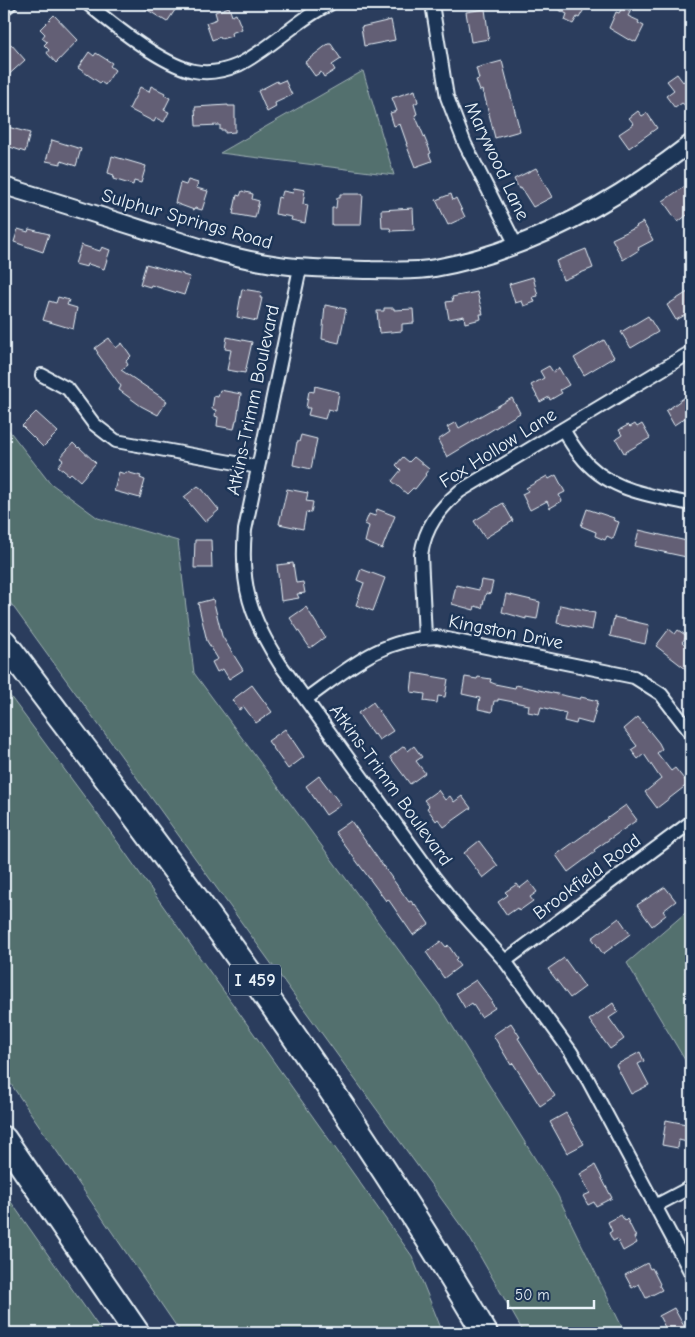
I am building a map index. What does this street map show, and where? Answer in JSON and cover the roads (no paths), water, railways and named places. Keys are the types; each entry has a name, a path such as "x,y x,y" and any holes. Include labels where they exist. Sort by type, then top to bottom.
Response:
{"highway":[{"name":"I 459","path":"4,642 244,964 370,1148 447,1268 485,1333"},
{"path":"4,1139 136,1333"}],"street":[{"path":"4,8 10,4"},
{"path":"88,4 113,25 170,61 193,71 216,72 238,65 318,9 330,4"},
{"name":"Marywood Lane","path":"432,4 447,97 464,144 516,245"},
{"name":"Sulphur Springs Road","path":"4,186 218,252 300,268 406,270 433,268 487,255 516,245 561,225 620,193 691,143"},
{"name":"Atkins-Trimm Boulevard","path":"300,268 245,530 243,552 244,575 249,602 265,641 306,699 434,876 464,915 505,961 570,1052 588,1080 691,1273"},
{"name":"Fox Hollow Lane","path":"425,637 421,555 428,527 446,503 460,491 691,352"},
{"path":"42,375 68,389 94,424 116,441 258,467"},
{"path":"563,429 580,456 595,472 614,484 636,493 691,504"},
{"name":"Kingston Drive","path":"306,699 369,655 399,641 438,637 634,677 661,694 691,733"},
{"name":"Brookfield Road","path":"505,961 691,822"},
{"path":"655,1206 691,1187"}]}
